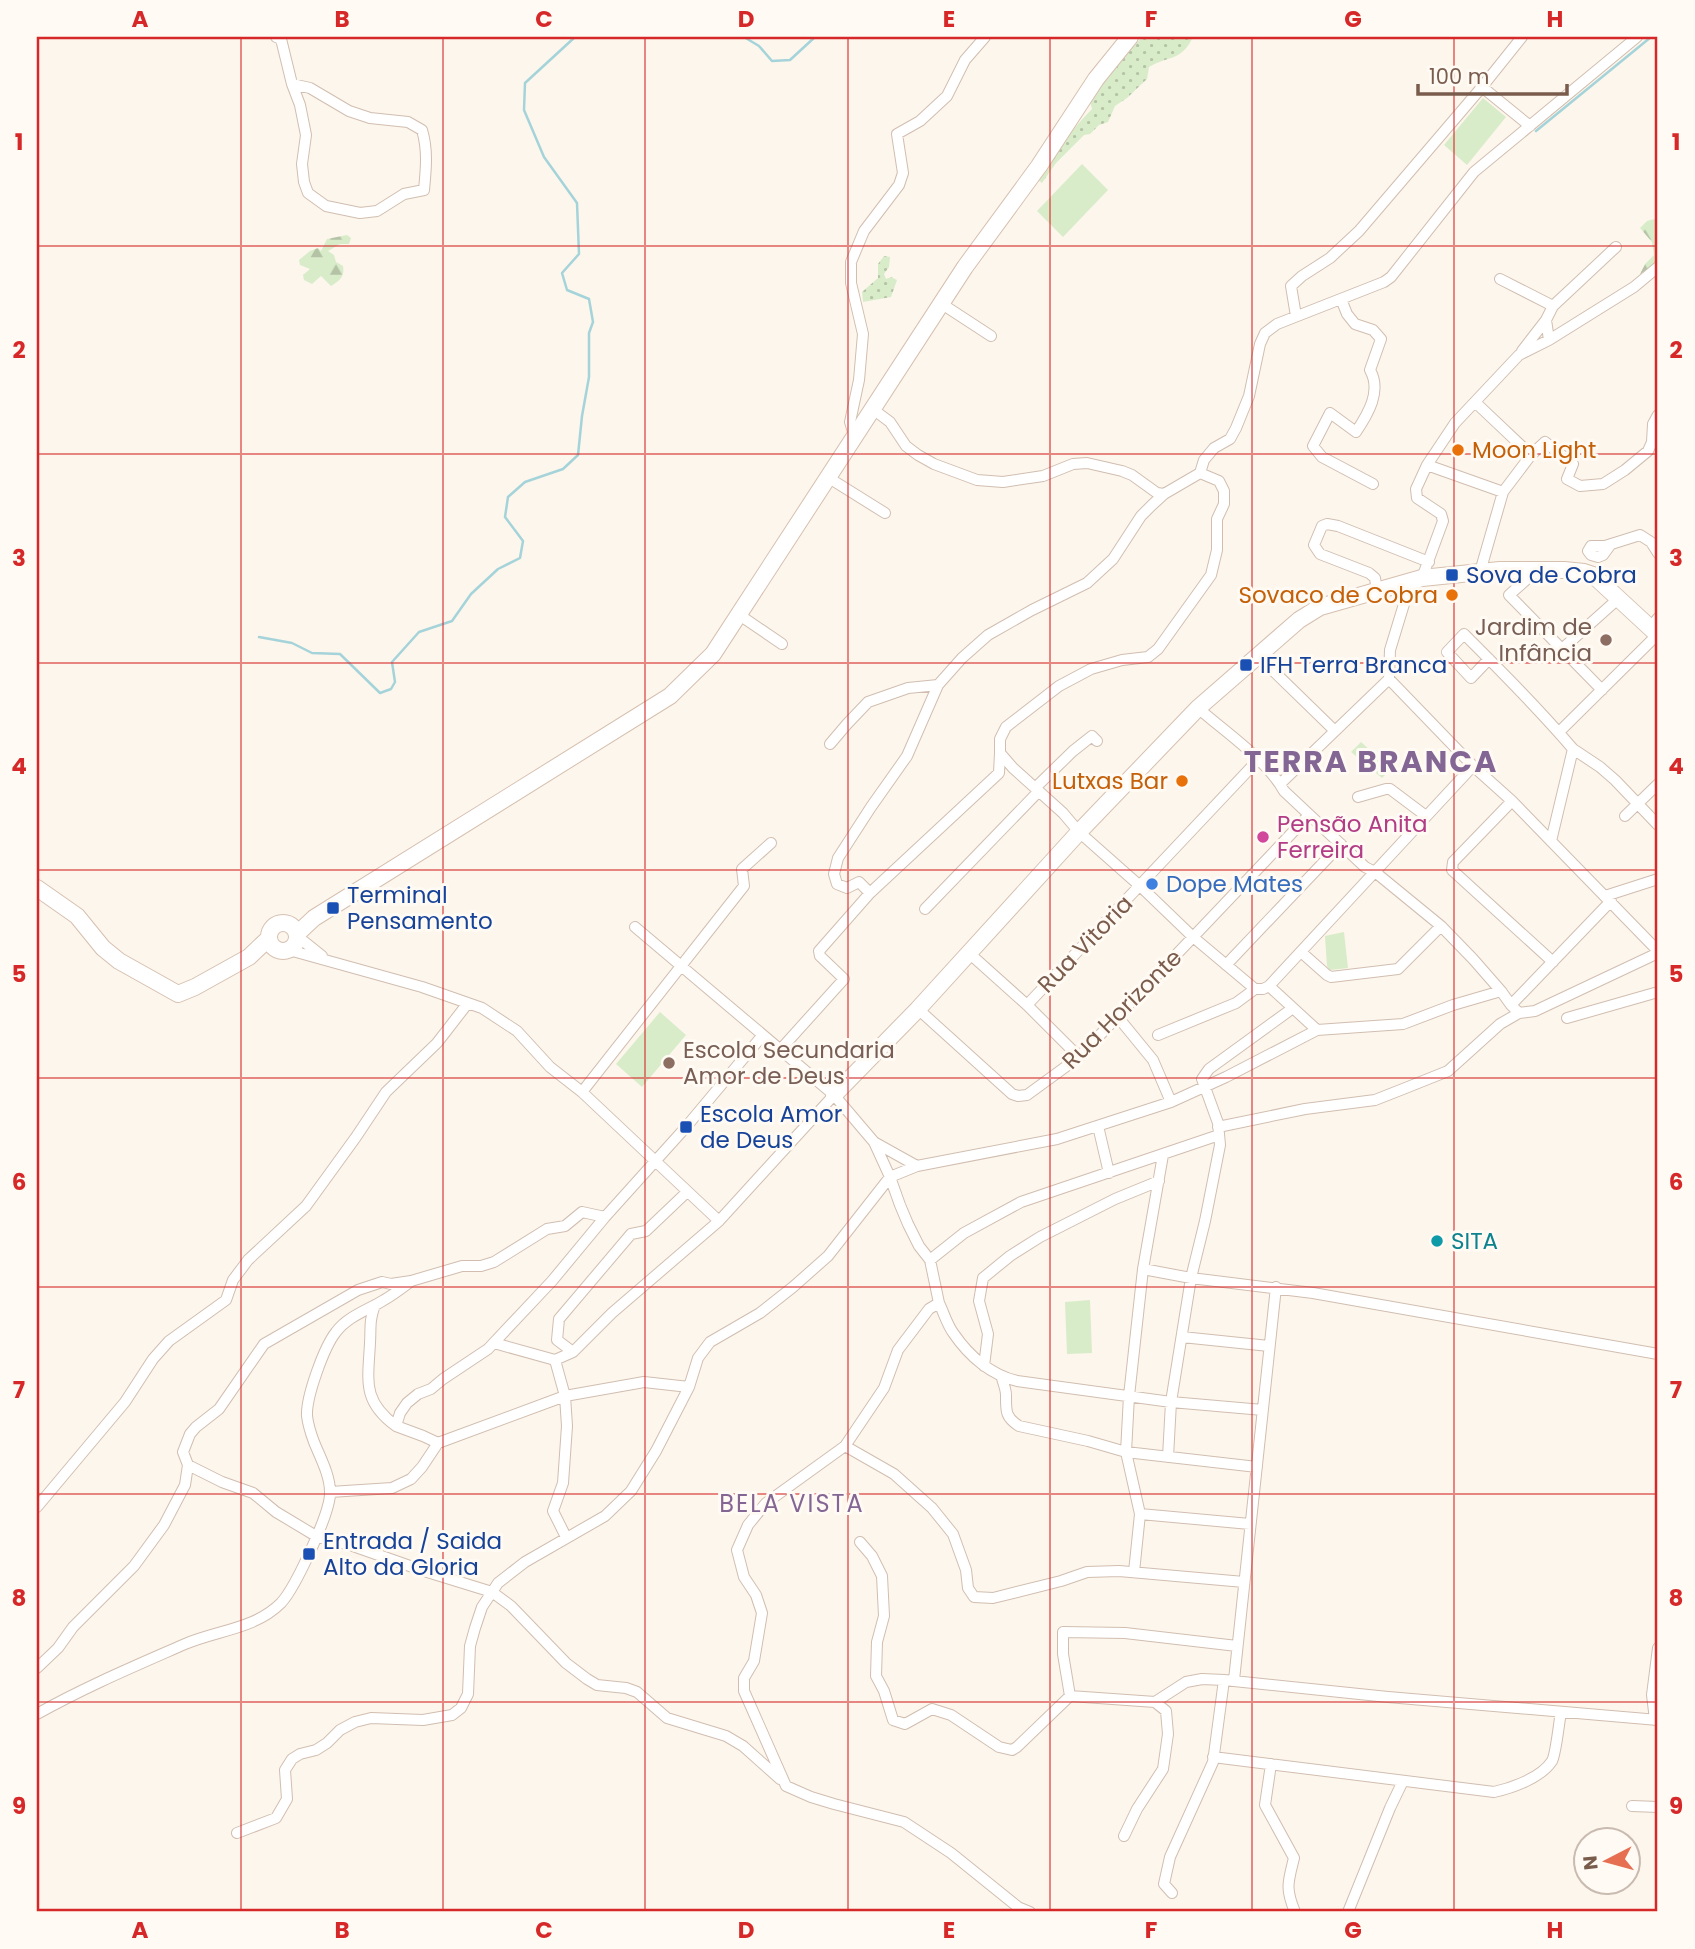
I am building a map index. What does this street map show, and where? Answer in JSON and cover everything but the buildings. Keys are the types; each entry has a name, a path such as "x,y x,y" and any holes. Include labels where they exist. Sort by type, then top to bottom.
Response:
{"street":[{"path":"276,37 281,39 292,84 300,105 306,135 302,164 308,193 333,209 360,213 377,211 404,194 424,190 427,160 422,130 408,122 369,118 349,111 310,88 292,84"},
{"path":"855,438 850,422 859,380 863,334 851,283 851,262 864,231 899,185 903,173 897,134 920,121 947,96 965,60 985,37"},
{"path":"37,888 77,916 103,948 118,961 178,994 248,957 286,942 314,918 670,696 713,654 965,267 1039,166 1096,79 1130,37"},
{"path":"1296,316 1291,286 1330,258 1359,231 1522,37"},
{"path":"870,893 859,882 847,888 837,884 834,874 838,858 907,756 938,685 962,658 988,635 1087,583 1113,559 1141,516 1164,494 1200,473 1204,460 1214,448 1230,439 1237,428 1249,396 1260,344 1265,333 1296,316 1391,277 1474,172 1637,37"},
{"path":"1482,87 1530,126"},
{"path":"1280,784 1389,678 1390,650 1416,579 1429,562 1443,520 1441,514 1417,498 1416,489 1427,465 1455,423 1519,355 1546,320 1553,306 1616,247"},
{"path":"1519,355 1549,340 1634,287 1658,267"},
{"path":"1500,279 1553,306"},
{"path":"1341,299 1355,324 1373,330 1381,339 1370,370 1375,378 1371,408 1356,432 1330,414 1313,446 1322,457 1373,484"},
{"path":"942,304 990,336"},
{"path":"1546,320 1549,340"},
{"path":"1476,403 1531,455"},
{"path":"874,410 890,422 906,446 918,455 977,480 1003,482 1043,476 1073,464 1087,463 1132,475 1157,493 1164,494"},
{"path":"1480,572 1503,492 1531,455 1545,442 1573,464 1567,480 1580,486 1602,484 1648,451 1652,442 1653,424 1658,415"},
{"path":"1427,465 1503,492"},
{"path":"780,1050 844,979 820,956 819,951 870,893 999,773 1000,739 1006,727 1059,686 1091,668 1148,657 1158,649 1211,575 1217,550 1217,519 1224,504 1224,491 1219,481 1200,473"},
{"path":"829,478 886,513"},
{"path":"1377,591 1375,578 1369,573 1320,554 1314,545 1322,526 1338,526 1429,562"},
{"path":"1611,544 1640,535 1651,542 1658,553"},
{"path":"494,1343 555,1360 573,1352 612,1314 719,1222 1079,832 1198,708 1299,620 1320,607 1416,579 1500,570 1584,572 1593,575 1656,628 1602,690 1559,732"},
{"path":"1526,580 1509,595 1602,690"},
{"path":"1562,649 1619,598"},
{"path":"738,614 782,644"},
{"path":"1257,655 1335,731"},
{"path":"1489,659 1573,749 1608,774 1658,825"},
{"path":"1198,708 1258,760 1284,791 1365,867 1375,872 1441,926 1474,958 1515,1009 1535,1011 1658,952 1512,801 1472,766 1389,678"},
{"path":"830,744 869,702 908,688 938,685"},
{"path":"925,909 1073,751 1091,736 1097,741"},
{"path":"1551,841 1573,749"},
{"path":"1000,753 1063,813 1079,832 1193,937 1255,989"},
{"name":"Rua Vitoria","path":"1027,1005 1258,760"},
{"path":"1158,1035 1236,1003 1255,989 1269,986 1472,766"},
{"path":"1280,784 1297,795 1370,864 1375,872"},
{"path":"1625,816 1658,784"},
{"path":"1358,797 1390,789 1426,816"},
{"path":"1512,801 1453,862 1452,870 1553,962"},
{"name":"Rua Horizonte","path":"918,1009 1012,1094 1027,1095 1079,1057 1310,815"},
{"path":"582,1092 744,886 742,869 771,844"},
{"path":"1226,965 1341,844"},
{"path":"930,1260 964,1233 1021,1202 1163,1155 1219,1131 1305,1109 1375,1100 1448,1071 1515,1009 1608,898 1658,879"},
{"path":"286,942 290,924 283,922 314,918"},
{"path":"1301,952 1331,977 1398,969 1441,926"},
{"path":"635,927 834,1095 874,1142 908,1224 930,1260 939,1303 952,1333 984,1366 1002,1378 1171,1402 1263,1410"},
{"path":"286,942 327,959 482,1007 517,1031 550,1067 582,1092 719,1222"},
{"path":"969,953 1079,1057"},
{"path":"1269,986 1317,1030"},
{"path":"237,1833 276,1818 287,1800 285,1770 292,1759 300,1754 316,1751 340,1730 371,1718 424,1720 452,1715 461,1708 468,1694 470,1646 475,1628 482,1607 498,1583 525,1562 605,1516 631,1491 656,1451 689,1387 698,1358 710,1342 760,1313 828,1256 890,1177 916,1166 1057,1139 1171,1101 1206,1087 1317,1030 1403,1024 1501,991"},
{"path":"1567,1018 1658,992"},
{"path":"37,1507 125,1402 153,1359 169,1341 226,1300 233,1280 248,1260 306,1206 386,1092 436,1043 468,1003"},
{"path":"1168,1457 1171,1402 1191,1278 1208,1210 1220,1145 1219,1131 1202,1079 1209,1069 1293,1008"},
{"path":"1116,1016 1153,1060 1171,1101"},
{"path":"396,1426 407,1403 418,1394 431,1389 494,1343 552,1281 584,1240 686,1127 762,1036"},
{"path":"1098,1126 1109,1173"},
{"path":"874,1142 916,1166"},
{"path":"1134,1572 1140,1514 1126,1451 1129,1396 1143,1269 1163,1155"},
{"path":"984,1366 988,1334 979,1301 983,1278 1040,1237 1115,1199 1159,1181"},
{"path":"573,1352 557,1340 559,1319 631,1234 646,1231 687,1192"},
{"path":"37,1668 58,1648 73,1627 134,1566 170,1515 186,1485 188,1465 183,1452 190,1434 219,1409 264,1344 358,1290 382,1282 391,1284 411,1281 462,1266 481,1266 494,1262 547,1228 565,1226 582,1212 605,1217"},
{"path":"565,1226 584,1240"},
{"path":"1143,1269 1191,1278 1276,1287 1658,1354"},
{"path":"37,1714 78,1691 188,1643 242,1627 264,1616 283,1601 296,1580 328,1505 330,1492 307,1416 318,1369 328,1342 350,1319 411,1281"},
{"path":"1172,1893 1164,1884 1170,1857 1213,1762 1237,1646 1276,1287"},
{"path":"786,1786 744,1691 744,1678 754,1661 762,1613 756,1595 744,1577 737,1550 748,1525 766,1503 845,1446 884,1388 898,1350 929,1309 939,1303"},
{"path":"375,1305 369,1319 368,1376 370,1392 380,1414 396,1426 438,1443"},
{"path":"1182,1337 1269,1346"},
{"path":"555,1360 565,1396 567,1426 563,1483 553,1511 566,1537"},
{"path":"1002,1378 1006,1393 1005,1411 1010,1420 1019,1426 1126,1451 1256,1467"},
{"path":"330,1492 393,1488 411,1479 438,1443 520,1415 565,1396 644,1382 689,1387"},
{"path":"845,1446 894,1474 932,1508 953,1534 966,1570 968,1588 974,1597 993,1598 1087,1572 1134,1572 1244,1582"},
{"path":"188,1465 222,1482 253,1493 276,1512 316,1536 492,1592 511,1606 566,1663 597,1685 637,1692 667,1718 726,1737 743,1746 786,1786 811,1797 904,1822 951,1853 1018,1907 1030,1912"},
{"path":"1140,1514 1250,1524"},
{"path":"860,1542 872,1556 882,1576 884,1616 877,1642 876,1676 893,1720 905,1724 932,1709 951,1715 999,1747 1012,1750 1070,1696 1155,1702 1186,1682 1202,1679 1657,1720 1652,1695 1658,1648"},
{"path":"1070,1696 1063,1654 1063,1632 1125,1633 1237,1646"},
{"path":"1124,1836 1137,1809 1163,1769 1168,1734 1166,1712 1155,1702"},
{"path":"1213,1757 1493,1792 1510,1788 1535,1776 1552,1760 1560,1712"},
{"path":"1271,1764 1265,1805 1294,1858 1287,1887 1294,1912"},
{"path":"1348,1912 1403,1781"},
{"path":"1632,1806 1658,1807"}],"green space":[{"path":"1142,37 1193,37 1184,51 1149,67 1147,79 1115,106 1108,122 1084,135 1056,163 1042,183 1038,180 1050,161 1092,109 1089,98"},
{"path":"1483,98 1506,117 1467,165 1444,145"},
{"path":"1082,164 1108,190 1063,237 1037,211"},
{"path":"1658,218 1658,259 1640,274 1654,255 1652,242 1640,228 1647,221"},
{"path":"347,235 351,238 349,244 340,244 328,251 334,255 336,262 343,266 339,280 331,286 321,276 312,284 304,280 303,275 310,269 300,265 299,260 310,251 318,248 321,251 327,239"},
{"path":"884,256 890,257 889,267 884,274 886,279 891,277 897,280 891,297 863,302 862,292 878,278 878,264"},
{"name":"TERRA BRANCA","path":"1361,742 1391,769 1382,778 1351,752"},
{"path":"1344,932 1348,968 1330,970 1327,966 1325,936"},
{"path":"660,1012 686,1035 642,1087 616,1064"},
{"path":"1090,1300 1092,1353 1067,1354 1065,1302"}],"waterway":[{"path":"259,637 292,643 312,653 340,654 380,693 391,689 395,682 392,662 419,632 452,621 471,594 498,569 520,558 523,541 505,517 508,497 525,482 563,469 578,455 589,377 589,333 593,322 589,299 567,290 562,273 579,254 577,203 544,157 524,110 525,83 575,37"},
{"path":"744,37 759,46 772,61 790,60 815,37"},
{"path":"1536,131 1651,37"}],"place":[{"name":"Moon Light","path":"1458,450"},
{"name":"Sova de Cobra","path":"1452,575"},
{"name":"Sovaco de Cobra","path":"1452,595"},
{"name":"Jardim de Infância","path":"1606,640"},
{"name":"IFH Terra Branca","path":"1246,665"},
{"name":"Lutxas Bar","path":"1182,781"},
{"name":"Pensão Anita Ferreira","path":"1263,837"},
{"name":"Dope Mates","path":"1152,884"},
{"name":"Terminal Pensamento","path":"333,908"},
{"name":"Escola Secundaria Amor de Deus","path":"669,1063"},
{"name":"Escola Amor de Deus","path":"686,1127"},
{"name":"SITA","path":"1437,1241"},
{"name":"Entrada / Saida Alto da Gloria","path":"309,1554"}],"district":[{"name":"TERRA BRANCA","path":"1371,761"},
{"name":"BELA VISTA","path":"792,1503"}]}
